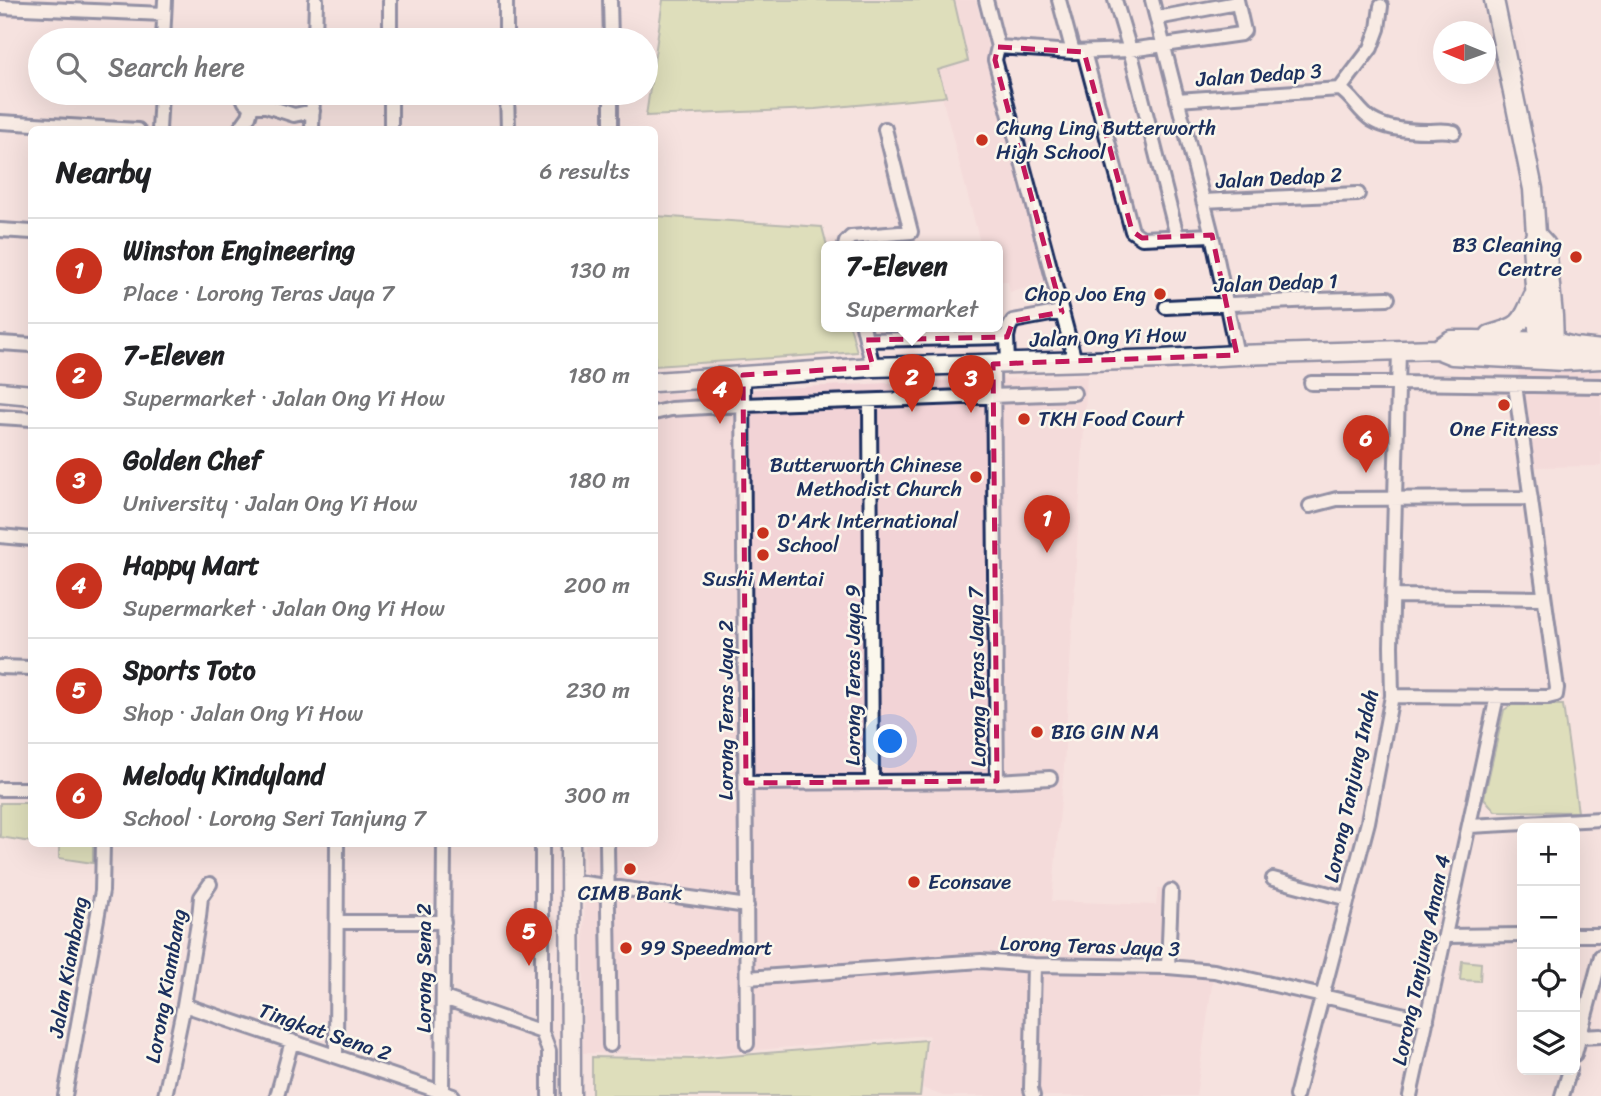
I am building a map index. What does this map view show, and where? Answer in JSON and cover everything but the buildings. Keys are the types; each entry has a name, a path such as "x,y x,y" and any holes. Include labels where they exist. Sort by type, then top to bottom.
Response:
{"main road":[{"path":"1494,0 1533,189 1536,234 1532,245 1536,289 1546,344"},
{"path":"1509,358 1535,352 1546,344 1553,316 1546,245 1536,234"},
{"path":"1473,340 1511,330 1519,324 1526,316 1536,289"},
{"path":"1553,316 1570,354"},
{"name":"Jalan Ong Yi How","path":"1437,349 1451,340 1473,340 1546,344 1570,354"},
{"name":"Jalan Ong Yi How","path":"658,383 873,367 1237,355 1437,349 1452,355 1509,358 1570,354"},
{"path":"1570,354 1601,350"},
{"path":"1570,354 1601,359"},
{"path":"0,393 28,395"},
{"path":"570,847 571,1096"}],"street":[{"path":"163,28 165,0"},
{"path":"315,28 316,0"},
{"path":"390,0 390,28"},
{"path":"506,0 506,28"},
{"path":"610,0 611,28"},
{"path":"986,0 998,47 995,60 1075,361"},
{"path":"1059,0 1079,52 1132,231 1142,239 1212,235"},
{"path":"1115,0 1177,236"},
{"path":"1152,0 1212,235 1237,355"},
{"path":"998,47 1079,52 1130,50 1241,34 1244,31 1237,1 1157,18"},
{"path":"1340,89 1371,48 1378,29 1381,6"},
{"path":"0,7 164,14"},
{"name":"Jalan Dedap 3","path":"1177,100 1340,89 1373,121 1404,130 1445,129 1454,132"},
{"path":"159,126 160,105"},
{"path":"312,126 313,105"},
{"path":"391,105 391,126"},
{"path":"507,105 508,126"},
{"path":"611,105 611,126"},
{"path":"242,126 252,106 266,106 294,115 313,111"},
{"path":"294,115 303,126"},
{"path":"0,122 69,126"},
{"path":"854,241 911,232 885,129"},
{"name":"Jalan Dedap 2","path":"1203,201 1357,194"},
{"path":"0,230 28,232"},
{"name":"Jalan Dedap 1","path":"1166,307 1388,298"},
{"path":"866,340 1007,337 1013,321 1062,312"},
{"path":"864,332 873,367"},
{"name":"Lorong Teras Jaya 7","path":"998,781 994,396 1007,337"},
{"path":"0,343 28,345"},
{"name":"Lorong Tanjung Indah","path":"1296,1096 1368,822 1392,696 1399,351"},
{"name":"Lorong Teras Jaya 2","path":"743,375 747,1044"},
{"path":"1311,383 1601,386"},
{"path":"1392,696 1556,695 1516,386"},
{"path":"658,412 743,405 1074,393"},
{"name":"Lorong Teras Jaya 9","path":"870,401 872,782"},
{"path":"0,417 28,419"},
{"path":"1310,506 1337,499 1531,498"},
{"path":"0,536 28,539"},
{"path":"1392,596 1544,598"},
{"path":"0,667 28,668"},
{"name":"Lorong Tanjung Aman 4","path":"1410,1096 1497,696"},
{"path":"746,783 998,781 1051,778"},
{"path":"0,789 28,789"},
{"path":"1469,829 1601,819"},
{"name":"Jalan Kiambang","path":"65,1096 102,891 103,847"},
{"path":"336,1056 337,847"},
{"name":"Lorong Sena 2","path":"444,847 447,1094"},
{"path":"542,847 542,1032 549,1051 550,1096"},
{"path":"607,847 610,1045"},
{"path":"1273,879 1348,899"},
{"path":"570,881 747,906"},
{"name":"Lorong Kiambang","path":"165,1096 200,917 201,897 210,884"},
{"path":"1168,967 1171,891"},
{"path":"337,922 444,922"},
{"path":"1580,935 1601,934"},
{"path":"1446,936 1517,935"},
{"path":"1601,956 1580,1037 1601,1036"},
{"name":"Lorong Teras Jaya 3","path":"747,978 981,961 1034,965 1168,967 1214,971 1427,1020"},
{"path":"1033,1096 1034,965"},
{"path":"444,998 542,1032"},
{"name":"Tingkat Sena 2","path":"184,1005 447,1094"},
{"path":"276,1096 292,1041"},
{"path":"549,1051 571,1052"},
{"path":"1562,1096 1568,1075"}],"highlighted area":[{"path":"998,47 1084,52 1132,231 1142,238 1212,235 1237,355 993,364 997,781 746,783 743,375 873,367 866,340 1007,337 1013,321 1062,312 995,60"}],"shaded area":[{"name":"Chung Ling Butterworth High School","path":"663,0 976,0 1051,294 1031,300 1027,288 1010,292 1008,281 1003,281 1003,241 980,241 942,97 815,109 646,116 648,105 658,105 658,34"},
{"path":"1517,364 1601,369 1601,466 1534,467"},
{"path":"1087,376 1064,766 1052,901 1156,905 1158,888 1171,889 1168,966 1214,971 1196,1096 943,1096 922,1088 929,1035 701,1055 583,1053 585,847 658,847 658,394"}],"green space":[{"name":"Chung Ling Butterworth High School","path":"663,0 954,0 968,61 938,70 946,96 942,97 815,109 646,116 648,105 658,105 658,34"},
{"path":"658,216 822,227 826,241 821,241 821,332 852,332 857,352 658,366"},
{"path":"1513,704 1563,705 1578,812 1495,811 1484,798 1504,710"},
{"path":"0,803 28,803 28,842 0,837"},
{"path":"59,847 93,847 93,863 59,858"},
{"path":"1462,961 1481,963 1480,981 1460,980"},
{"path":"926,1040 920,1096 592,1096 592,1057 694,1059"}],"place":[{"name":"Chung Ling Butterworth High School","path":"982,140"},
{"name":"B3 Cleaning Centre","path":"1576,257"},
{"name":"Chop Joo Eng","path":"1160,294"},
{"name":"One Fitness","path":"1504,405"},
{"name":"7-Eleven","path":"912,412"},
{"name":"Golden Chef","path":"971,413"},
{"name":"TKH Food Court","path":"1024,419"},
{"name":"Happy Mart","path":"720,424"},
{"name":"Melody Kindyland","path":"1366,473"},
{"name":"Butterworth Chinese Methodist Church","path":"976,477"},
{"name":"D'Ark International School","path":"763,533"},
{"name":"Winston Engineering","path":"1047,553"},
{"name":"Sushi Mentai","path":"763,555"},
{"name":"BIG GIN NA","path":"1037,732"},
{"name":"CIMB Bank","path":"630,869"},
{"name":"Econsave","path":"914,882"},
{"name":"99 Speedmart","path":"626,948"},
{"name":"Sports Toto","path":"529,966"}]}
